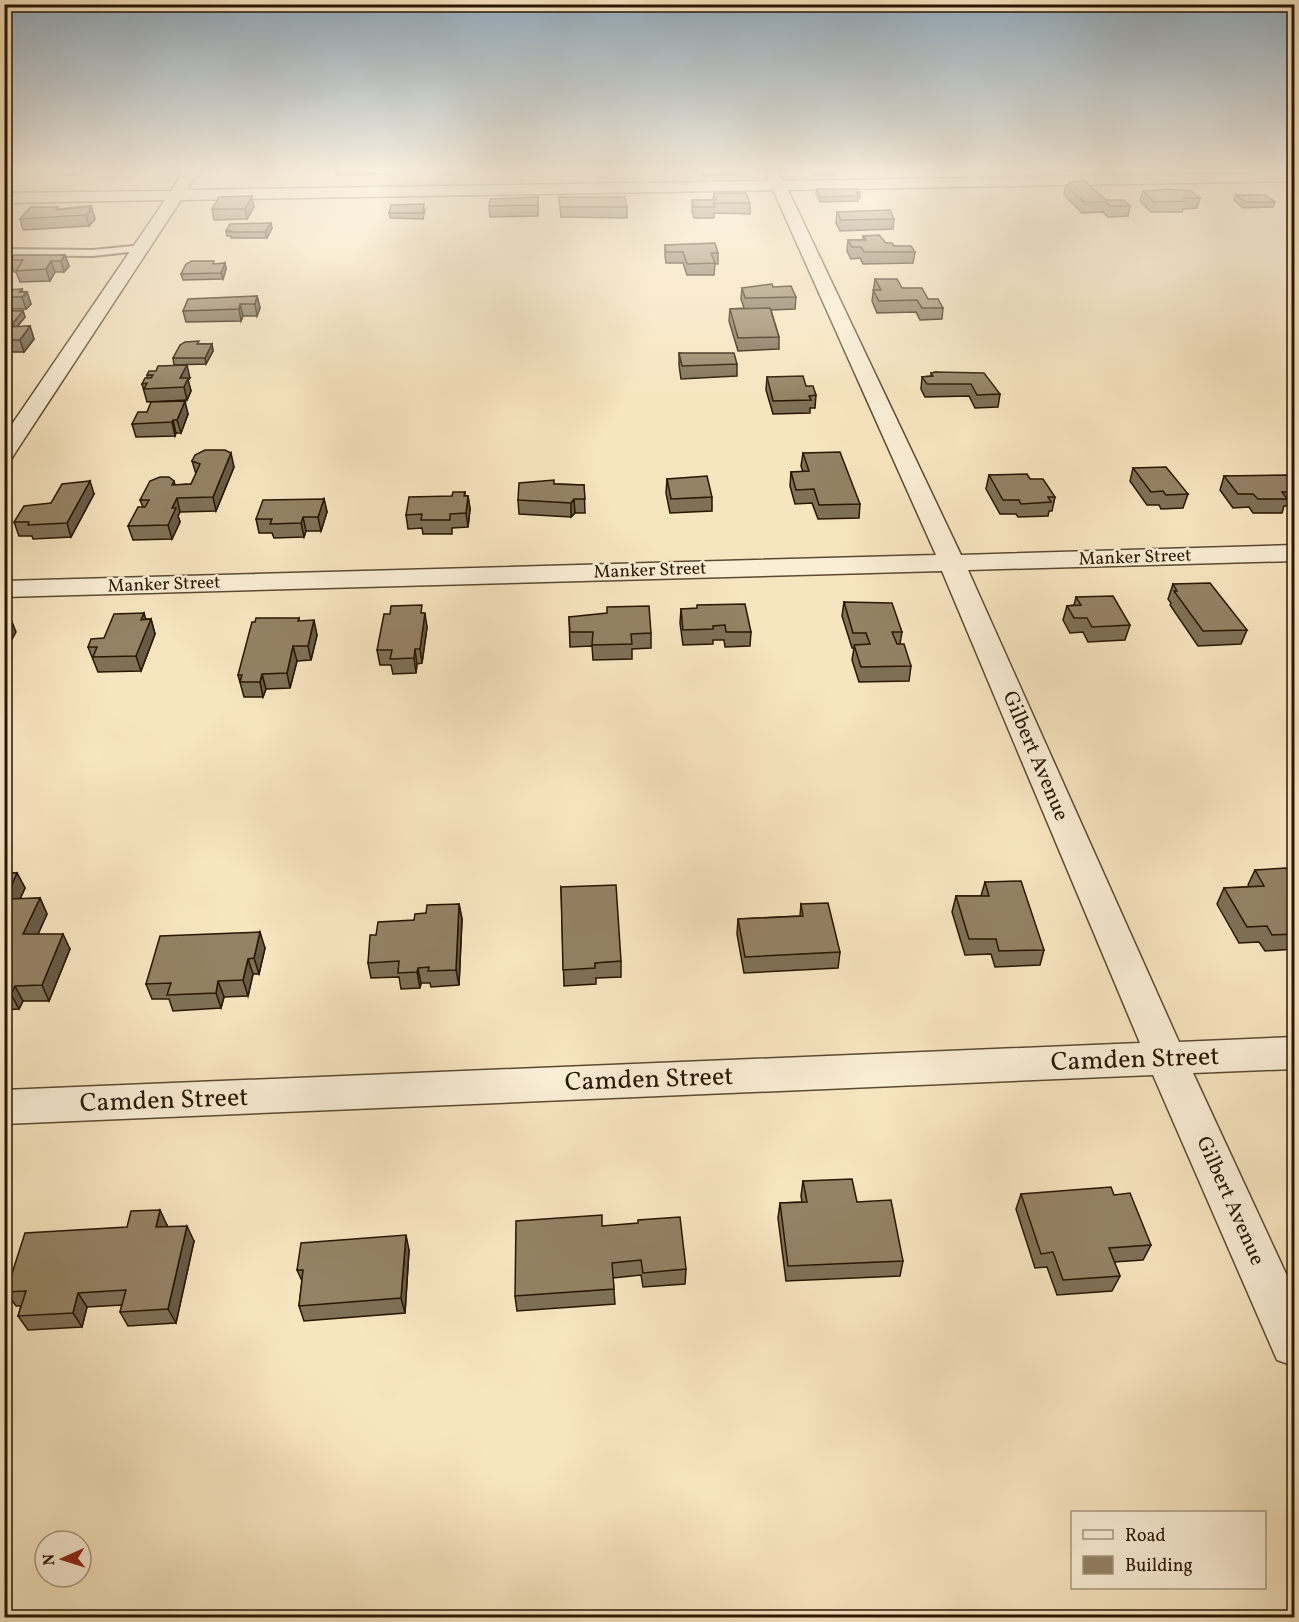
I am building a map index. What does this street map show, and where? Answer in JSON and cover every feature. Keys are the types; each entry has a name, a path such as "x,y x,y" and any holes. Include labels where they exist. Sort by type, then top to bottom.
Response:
{"street":[{"name":"Gilbert Avenue","path":"806,246 952,563 1166,1058 1294,1343"},
{"path":"4,453 143,248"},
{"name":"Manker Street","path":"4,589 1294,553"},
{"name":"Camden Street","path":"4,1107 1294,1053"}],"lane":[{"path":"4,252 100,253 143,248"}],"building":[{"path":"665,246 716,246 718,253 711,253 715,263 687,264 683,252 666,252"},
{"path":"911,246 915,252 864,252 861,247 852,247"},
{"path":"14,255 65,255 61,261 51,261 46,269 16,271 23,260 11,260"},
{"path":"192,261 225,263 221,273 181,274 186,264"},
{"path":"875,279 897,279 902,288 922,288 928,299 938,299 943,308 922,308 917,300 879,301 873,290 881,290"},
{"path":"772,284 773,287 791,286 796,297 745,298 742,288"},
{"path":"22,289 19,292 27,292 22,297 4,297 4,290"},
{"path":"257,296 255,304 240,304 239,309 183,311 188,299"},
{"path":"770,308 779,337 738,338 730,309"},
{"path":"4,311 23,311 13,323 4,323"},
{"path":"30,326 20,340 4,340 4,327"},
{"path":"199,341 197,344 212,344 205,358 173,358 180,345 185,342"},
{"path":"679,353 734,353 737,364 682,366"},
{"path":"187,365 180,378 188,378 184,387 144,389 147,383 142,384 145,378 151,378 153,375 147,375 149,371 156,371 158,366"},
{"path":"931,373 984,373 1000,394 977,395 971,384 927,384 922,377 933,376"},
{"path":"803,376 806,386 813,386 816,395 809,396 811,400 773,401 767,377"},
{"path":"185,401 177,420 132,424 138,412 147,412 151,402"},
{"path":"205,450 225,450 231,453 213,497 177,498 172,508 176,508 168,525 128,526 138,507 145,507 149,500 140,500 150,481 160,477 169,477 174,481 172,485 191,484 200,464 192,461 195,455"},
{"path":"840,452 860,504 819,505 814,489 796,490 791,472 809,471 803,453"},
{"path":"1166,467 1188,494 1166,495 1163,491 1151,492 1133,468"},
{"path":"1027,474 1030,479 1043,479 1055,497 1048,497 1051,502 1021,504 1019,500 1003,500 989,475"},
{"path":"1289,475 1294,482 1294,492 1282,492 1287,499 1258,499 1253,494 1238,494 1224,476"},
{"path":"707,476 712,497 671,499 667,479"},
{"path":"554,480 554,484 584,485 585,499 574,499 571,503 518,500 519,483"},
{"path":"90,481 67,523 28,525 29,522 14,522 24,506 51,503 62,484"},
{"path":"453,492 465,492 464,496 468,496 466,513 450,514 450,520 421,520 422,514 406,515 409,497 452,496"},
{"path":"324,499 318,517 303,517 301,523 270,524 272,519 256,519 263,500"},
{"path":"1210,583 1247,630 1203,631 1174,591 1177,591 1173,584"},
{"path":"1113,596 1130,625 1092,627 1087,618 1074,618 1067,606 1081,605 1076,597"},
{"path":"844,602 892,603 902,632 892,632 897,644 904,644 911,666 861,667 854,645 870,644 866,633 853,633"},
{"path":"745,604 751,632 726,632 725,625 713,626 713,629 683,630 681,609 697,608 697,605"},
{"path":"422,605 421,613 425,613 420,649 415,649 414,658 390,659 392,650 377,650 384,614 390,614 391,606"},
{"path":"649,606 651,633 631,634 632,644 592,645 593,632 570,632 569,617 607,613 607,607"},
{"path":"144,613 141,620 151,619 136,656 93,657 97,647 88,647 91,639 104,638 114,614"},
{"path":"10,617 4,628 4,618"},
{"path":"256,618 314,620 308,646 293,646 287,673 262,674 260,682 240,682 242,675 238,675 252,622 255,622"},
{"path":"1286,868 1294,880 1294,934 1272,935 1267,926 1247,927 1224,888 1264,886 1255,870"},
{"path":"4,873 17,873 5,899 40,898 23,934 63,934 42,985 15,986 11,994 4,994"},
{"path":"1021,881 1044,950 999,951 996,939 969,939 956,896 989,896 985,882"},
{"path":"616,885 621,961 595,963 595,968 563,970 561,887"},
{"path":"828,903 840,952 745,957 738,919 803,916 801,904"},
{"path":"459,904 456,970 428,971 429,967 418,968 417,972 398,973 399,961 368,963 370,935 376,935 378,922 414,920 415,914 426,913 427,905"},
{"path":"260,932 254,958 248,959 243,980 218,981 216,993 167,995 171,983 146,984 160,936"},
{"path":"852,1179 857,1202 891,1200 903,1261 788,1266 780,1203 807,1202 803,1181"},
{"path":"1111,1187 1114,1195 1130,1193 1151,1245 1109,1248 1120,1276 1063,1280 1053,1252 1041,1254 1021,1194"},
{"path":"160,1210 156,1227 187,1226 168,1309 120,1312 126,1290 78,1293 73,1313 18,1316 26,1291 6,1292 25,1233 127,1227 131,1211"},
{"path":"602,1215 602,1226 638,1223 638,1220 680,1217 686,1269 643,1273 641,1260 612,1263 614,1289 515,1296 516,1221"},
{"path":"406,1235 401,1298 299,1306 303,1270 297,1270 301,1243"},
{"path":"1238,1612 1240,1617 1191,1617 1191,1615"}]}
